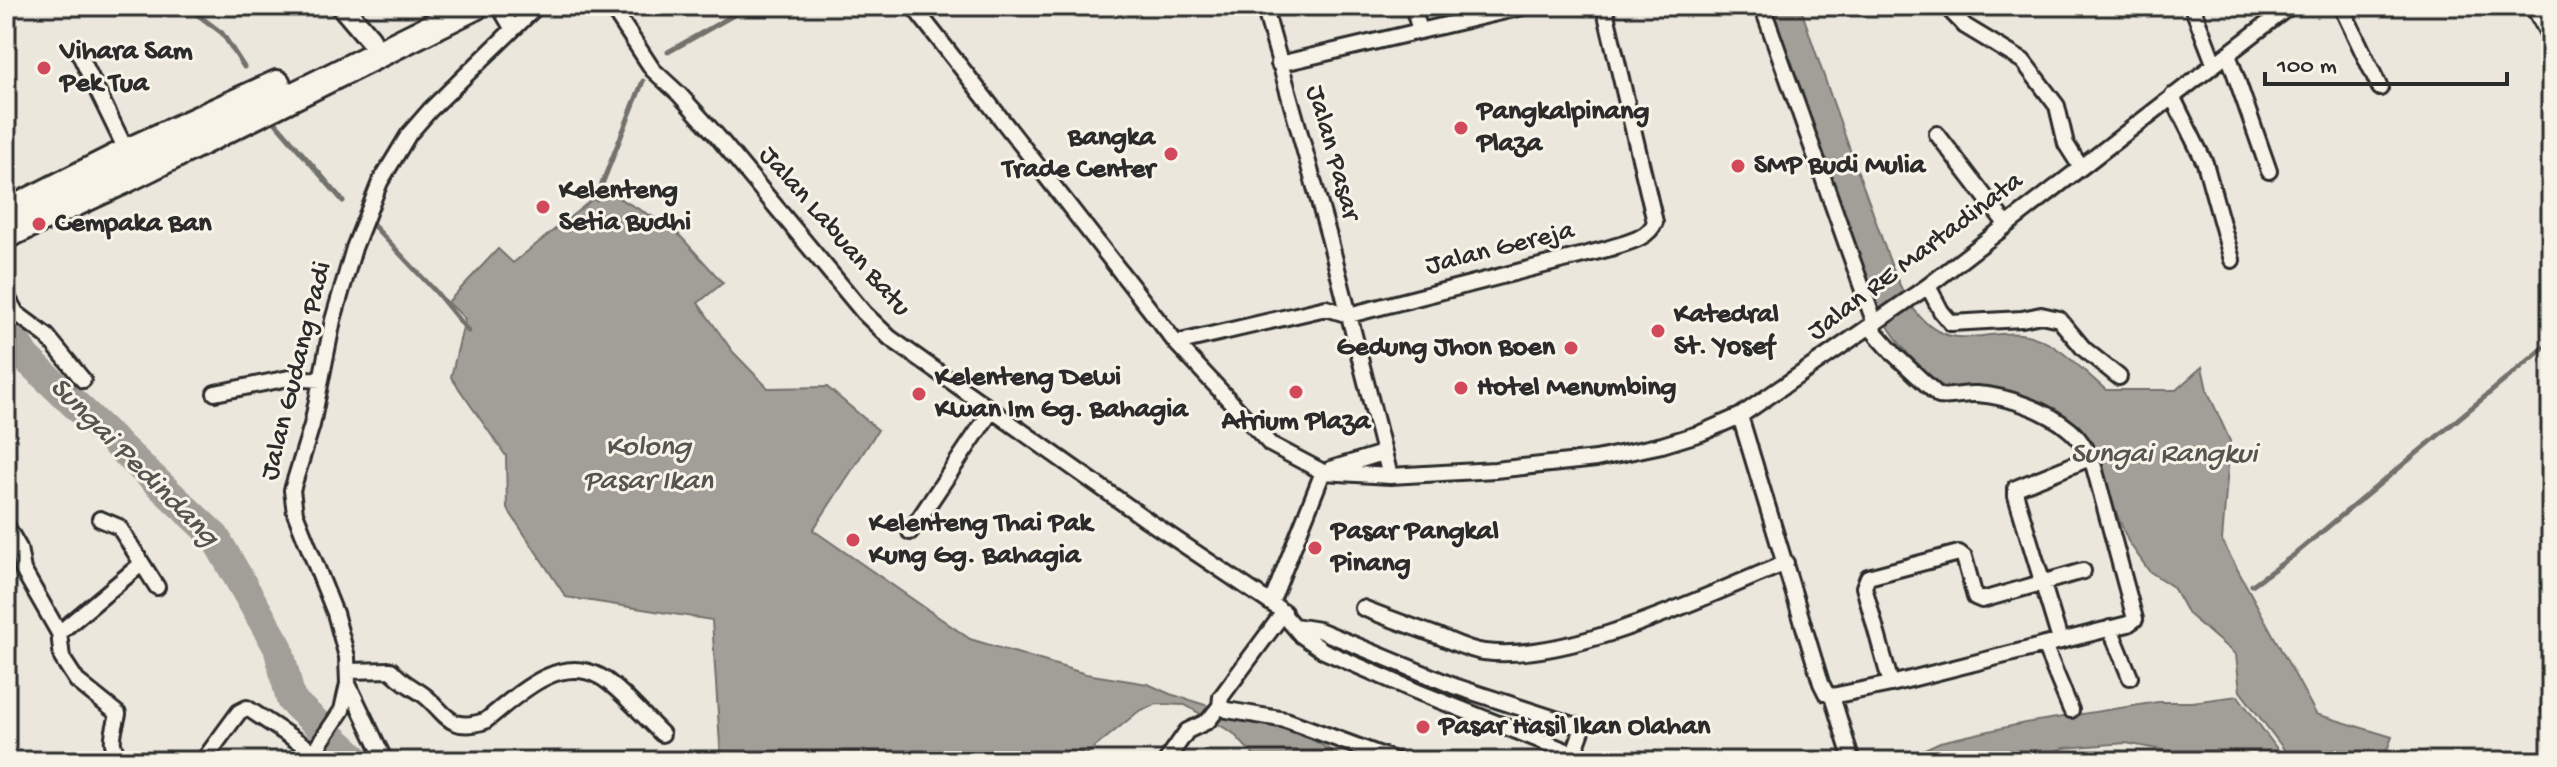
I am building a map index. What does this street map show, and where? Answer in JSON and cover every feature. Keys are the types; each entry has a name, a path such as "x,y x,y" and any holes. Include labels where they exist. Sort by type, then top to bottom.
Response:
{"highway":[{"path":"6,213 127,152 240,102 437,6"},
{"path":"6,235 475,6"}],"street":[{"path":"342,6 370,39"},
{"path":"499,6 512,28"},
{"name":"Jalan Gudang Padi","path":"313,754 345,703 347,657 335,613 292,501 294,482 312,425 333,320 354,248 380,182 418,124 537,6"},
{"name":"Jalan Labuan Batu","path":"611,6 653,70 717,136 864,313 890,338 1147,520 1284,612 1301,635 1324,651 1572,757"},
{"path":"913,6 1176,343 1270,444 1323,472 1383,453"},
{"name":"Jalan Pasar","path":"1264,6 1390,476"},
{"path":"1413,6 1420,31"},
{"path":"1279,64 1527,6"},
{"name":"Jalan Gereja","path":"1176,343 1326,308 1349,315 1640,238 1655,222 1604,6"},
{"path":"1740,416 1826,693 1832,696 1891,684 2133,621 2134,612 2090,458 2070,430 2019,403 1973,394 1945,397 1934,394 1895,355 1874,324 1762,6"},
{"path":"1946,6 1965,26 2023,61 2057,106 2066,144 2080,166"},
{"path":"2192,6 2214,63"},
{"name":"Jalan RE Martadinata","path":"1323,472 1390,476 1495,470 1596,459 1662,445 1740,416 1928,286 2290,6"},
{"path":"2341,6 2380,88"},
{"path":"2533,6 2551,39"},
{"path":"78,51 127,152"},
{"path":"2228,54 2269,171"},
{"path":"2172,96 2205,163 2232,260"},
{"path":"1937,134 2006,224"},
{"path":"1928,286 1951,323 2041,315 2059,319 2084,349 2119,377"},
{"path":"6,295 16,313 47,336 83,380"},
{"path":"215,393 289,378 321,380"},
{"path":"910,532 992,410"},
{"path":"2060,640 2016,488 2090,458"},
{"path":"1271,603 1323,472"},
{"path":"100,519 119,527 140,565 157,587"},
{"path":"6,525 19,548 23,570 59,633 62,658 77,681 118,714 111,739 118,757 124,761"},
{"path":"1891,684 1864,587 1868,577 1959,553 1964,557 1977,599 1982,600 2083,571"},
{"path":"1363,608 1471,649 1529,652 1627,627 1786,563"},
{"path":"59,633 140,565"},
{"path":"1166,761 1187,731 1208,721 1219,707 1221,697 1284,612"},
{"path":"1294,626 1332,634 1454,686 1583,728 1572,757"},
{"path":"2110,628 2130,677"},
{"path":"2044,645 2071,710"},
{"path":"385,761 348,678 391,670 407,686 424,695 444,719 476,724 485,721 537,681 566,671 587,672 602,678 662,734"},
{"path":"1418,692 1424,674"},
{"path":"1448,704 1454,686"},
{"path":"1832,696 1852,761"},
{"path":"1219,707 1293,722 1397,761"},
{"path":"203,761 239,712 247,708 313,754"}],"water":[{"name":"Sungai Rangkui","path":"1767,6 1800,6 1891,264 1907,299 1926,323 1952,336 2011,333 2033,337 2056,348 2106,390 2176,390 2202,367 2207,390 2230,441 2222,541 2316,714 2392,737 2386,753 2394,761 2293,761 2240,691 2236,655 2188,614 2173,587 2149,571 2128,541 2091,452 2060,418 1937,384 1926,376 1875,307"},
{"name":"Kolong Pasar Ikan","path":"604,190 673,228 723,283 698,303 733,352 768,388 827,387 878,430 813,530 970,639 1086,674 1148,684 1170,694 1305,736 1350,761 1259,761 1233,733 1185,705 1157,704 1139,711 1078,761 721,761 712,620 566,597 507,508 506,456 451,377 465,319 448,302 498,249 513,263"},
{"path":"2238,696 2286,761 2219,761 2126,743 2064,748 2028,761 1907,761 1940,742 2025,723 2158,702 2192,702"}],"waterway":[{"path":"186,6 222,33 244,67"},
{"path":"668,52 739,12 743,6"},
{"path":"596,199 643,81"},
{"path":"275,122 343,201"},
{"path":"373,225 468,331"},
{"name":"Sungai Pedindang","path":"6,325 25,357 215,537 278,647 291,700 358,761"},
{"path":"2252,585 2294,555 2551,342"}],"place":[{"name":"Vihara Sam Pek Tua","path":"44,68"},
{"name":"Pangkalpinang Plaza","path":"1461,128"},
{"name":"Bangka Trade Center","path":"1171,154"},
{"name":"SMP Budi Mulia","path":"1738,166"},
{"name":"Kelenteng Setia Budhi","path":"543,207"},
{"name":"Cempaka Ban","path":"39,224"},
{"name":"Katedral St. Yosef","path":"1658,331"},
{"name":"Gedung Jhon Boen","path":"1571,348"},
{"name":"Hotel Menumbing","path":"1461,388"},
{"name":"Atrium Plaza","path":"1296,392"},
{"name":"Kelenteng Dewi Kwan Im Gg. Bahagia","path":"919,394"},
{"name":"Kelenteng Thai Pak Kung Gg. Bahagia","path":"853,540"},
{"name":"Pasar Pangkal Pinang","path":"1315,548"},
{"name":"Pasar Hasil Ikan Olahan","path":"1423,727"}]}
